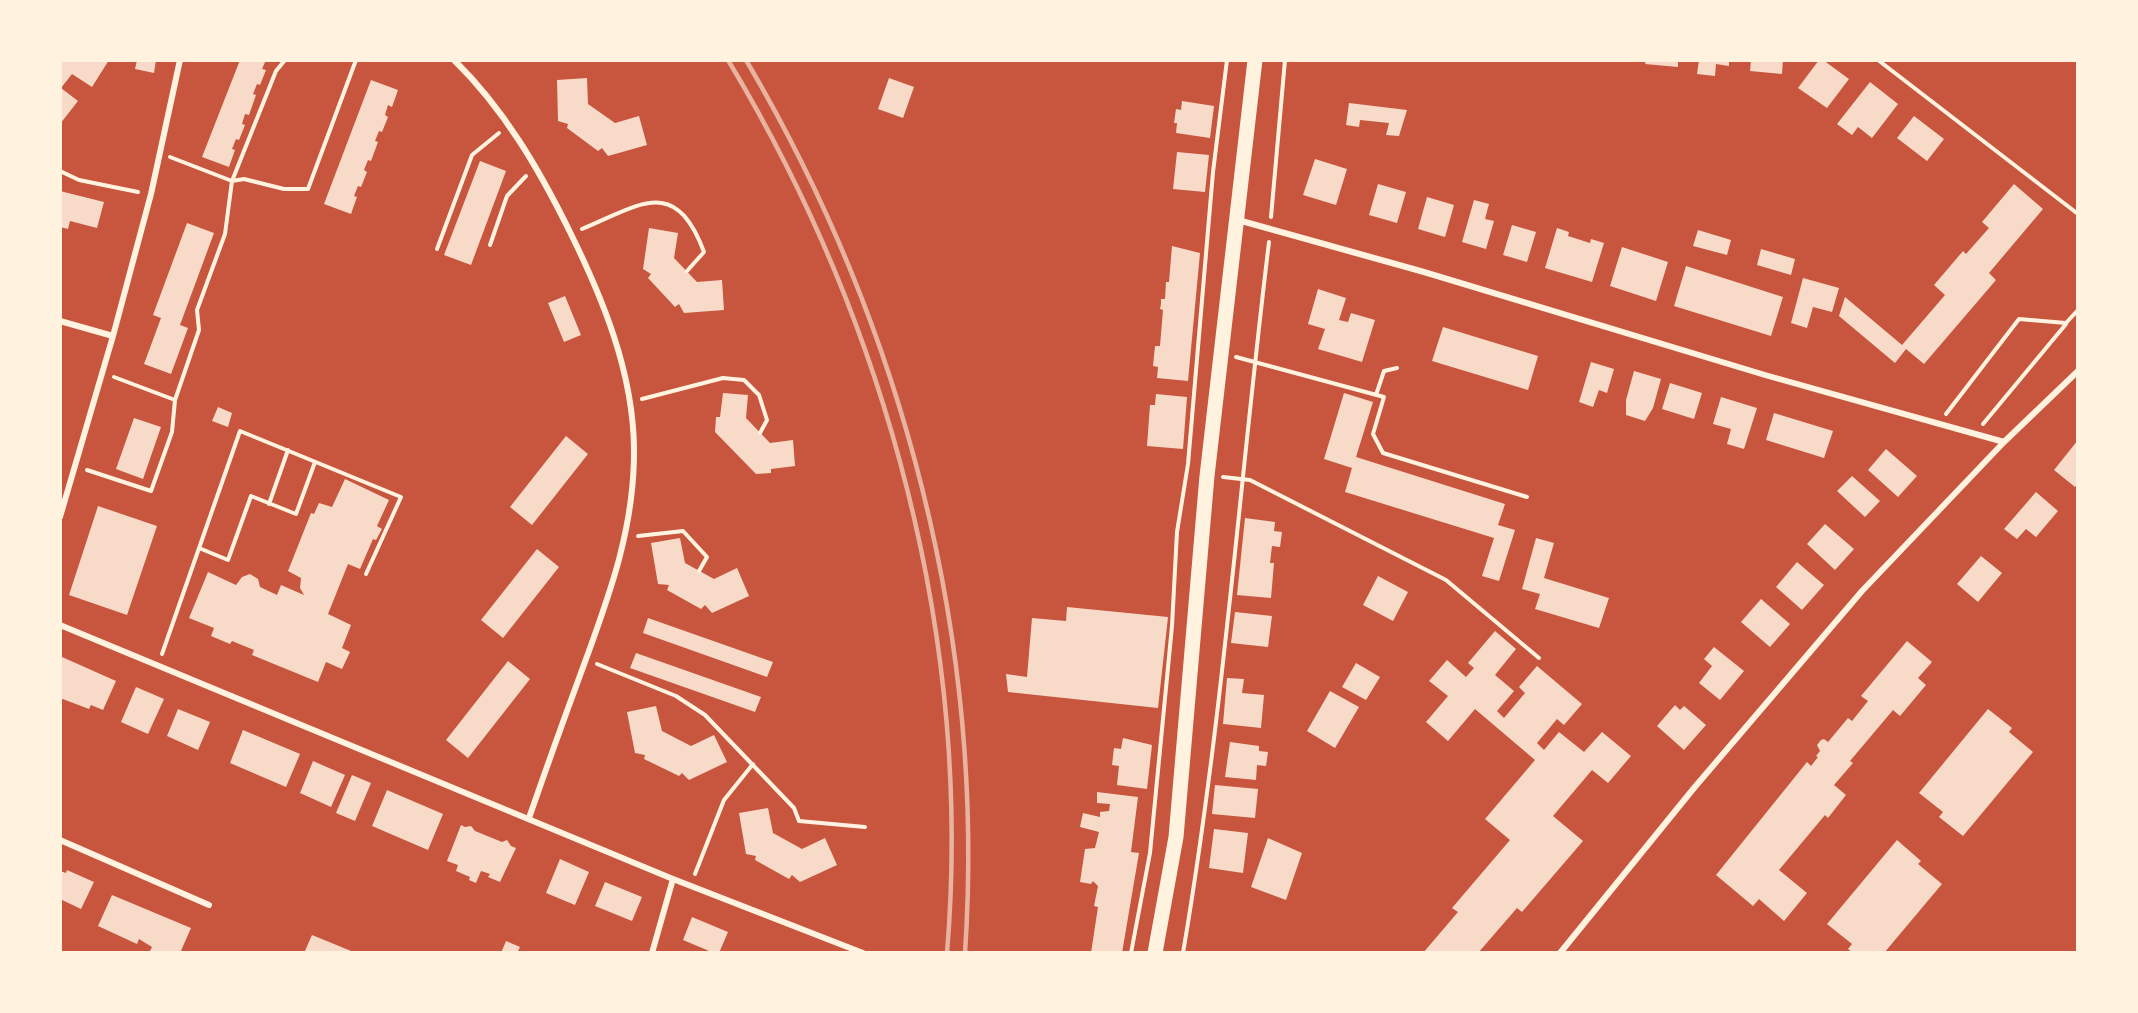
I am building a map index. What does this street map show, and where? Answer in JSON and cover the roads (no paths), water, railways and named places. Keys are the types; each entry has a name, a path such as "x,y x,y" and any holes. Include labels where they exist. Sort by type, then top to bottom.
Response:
{"main road":[{"path":"1155,953 1176,837 1208,476 1255,60"}],"street":[{"path":"60,517 113,336 151,194 180,60"},
{"path":"454,60 488,96 509,124 535,166 585,262 610,324 621,362 629,402 634,447 633,491 614,581 529,818"},
{"path":"1236,220 1424,272 1765,375 2004,442"},
{"path":"60,321 113,336"},
{"path":"1560,953 1694,788 1862,591 2004,442 2078,371"},
{"path":"60,625 690,886 863,953"},
{"path":"60,840 209,904"},
{"path":"652,953 673,879"}],"railway":[{"path":"728,60 784,162 833,268 874,377 907,490 931,604 946,720 952,836 947,953"},
{"path":"746,60 802,163 850,269 890,378 923,490 947,604 962,720 968,836 965,953"}]}
